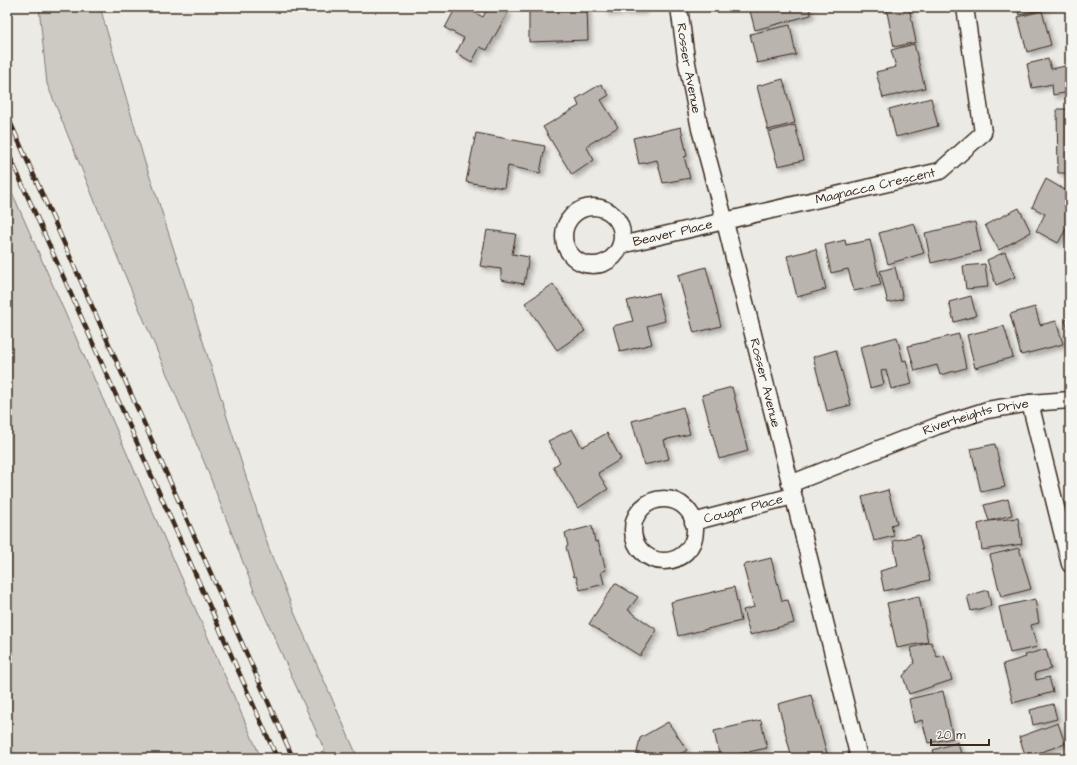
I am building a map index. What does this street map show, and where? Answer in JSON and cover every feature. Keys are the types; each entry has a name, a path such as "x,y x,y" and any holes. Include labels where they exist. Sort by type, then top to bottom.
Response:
{"street":[{"name":"Rosser Avenue","path":"679,7 686,58 700,129 725,222 859,758"},
{"name":"Magnacca Crescent","path":"725,222 940,171 983,133 965,7"},
{"name":"Beaver Place","path":"621,245 725,222"},
{"path":"1030,403 1070,400"},
{"name":"Riverheights Drive","path":"791,490 937,426 987,410 1030,403 1070,564"},
{"name":"Cougar Place","path":"693,522 791,490"}],"shaded area":[{"path":"39,7 100,7 145,163 268,546 294,612 358,758 328,758 256,596 205,464 122,268 47,84"},
{"path":"7,181 261,758 7,758"}],"building":[{"path":"456,7 464,7 483,17 488,7 499,7 508,12 487,50 480,47 472,62 456,53 464,38 445,28"},
{"path":"606,7 644,7 644,10 606,12"},
{"path":"749,7 809,7 811,15 755,30"},
{"path":"886,7 909,7 916,42 894,47"},
{"path":"1017,7 1047,7 1047,8 1019,15"},
{"path":"587,8 588,40 529,42 529,10"},
{"path":"1042,11 1051,45 1027,52 1018,17"},
{"path":"790,25 796,55 757,63 750,34"},
{"path":"914,44 925,88 883,98 876,72 896,67 891,50"},
{"path":"1048,59 1051,69 1070,65 1070,92 1053,95 1052,84 1032,88 1027,64"},
{"path":"783,79 795,123 768,130 757,86"},
{"path":"601,84 609,95 601,100 618,127 586,146 594,160 572,175 543,127 579,106 576,99"},
{"path":"931,98 938,126 896,137 889,109"},
{"path":"1057,109 1070,109 1070,173 1058,173"},
{"path":"795,125 804,160 778,166 768,132"},
{"path":"681,127 687,156 684,157 690,178 663,183 657,160 639,164 633,138"},
{"path":"476,133 545,146 540,173 508,166 504,188 466,182"},
{"path":"1046,179 1070,193 1070,222 1058,243 1036,231 1045,214 1032,207"},
{"path":"1019,208 1031,232 999,250 985,225"},
{"path":"975,222 981,251 931,263 925,233"},
{"path":"914,223 924,253 888,264 879,233"},
{"path":"487,230 516,234 512,254 529,257 524,284 501,280 501,269 480,266"},
{"path":"845,240 846,245 870,240 881,285 854,291 848,269 831,273 825,245"},
{"path":"816,249 826,289 797,297 787,256"},
{"path":"1005,252 1015,277 996,285 987,260"},
{"path":"985,264 988,287 966,289 963,266"},
{"path":"706,267 721,326 694,333 678,275"},
{"path":"895,267 903,299 888,303 880,271"},
{"path":"553,284 585,331 557,350 525,303"},
{"path":"658,293 665,321 647,326 652,344 620,352 613,326 633,321 627,301"},
{"path":"971,296 976,316 954,322 949,302"},
{"path":"1035,307 1040,325 1056,321 1063,344 1021,355 1010,314"},
{"path":"1070,319 1070,338 1065,320"},
{"path":"1004,326 1013,357 975,368 967,335"},
{"path":"959,334 966,368 940,375 937,365 915,371 908,346"},
{"path":"897,337 903,361 906,360 912,384 891,389 886,370 881,371 884,384 870,388 860,347"},
{"path":"836,350 851,405 827,411 813,357"},
{"path":"732,387 748,451 719,459 702,395"},
{"path":"683,407 690,434 664,440 669,459 644,465 632,421"},
{"path":"572,429 582,447 607,433 621,459 598,473 608,489 578,508 553,467 560,462 548,441"},
{"path":"995,444 1005,487 981,492 971,449"},
{"path":"888,490 897,523 891,525 894,536 874,541 862,497"},
{"path":"1008,499 1012,515 989,521 984,505"},
{"path":"1018,518 1022,544 982,550 978,524 989,521"},
{"path":"592,526 595,542 598,541 606,570 601,572 604,584 580,590 576,576 574,577 566,547 568,546 565,533"},
{"path":"919,535 930,580 884,591 880,571 898,566 893,541"},
{"path":"1019,548 1031,589 1001,597 990,555"},
{"path":"771,558 782,601 788,600 794,623 750,635 743,610 754,607 743,565"},
{"path":"615,583 638,597 628,610 657,630 640,656 589,624"},
{"path":"734,587 741,621 678,636 671,602"},
{"path":"988,590 991,606 971,611 967,596"},
{"path":"919,596 928,642 897,648 887,603"},
{"path":"1035,599 1039,623 1031,625 1037,647 1010,653 999,607"},
{"path":"931,642 937,657 944,655 952,680 909,694 903,676 914,663 911,648"},
{"path":"1046,649 1051,669 1035,673 1036,680 1049,677 1053,692 1013,703 1003,664 1026,657 1025,655"},
{"path":"943,691 953,738 928,743 922,720 914,723 909,699"},
{"path":"811,695 827,754 813,758 792,758 778,704"},
{"path":"1053,704 1057,719 1033,725 1030,710"},
{"path":"761,720 767,748 720,758 714,731"},
{"path":"668,722 687,750 674,758 636,758 640,738"},
{"path":"1058,723 1065,744 1026,757 1019,737"},
{"path":"958,742 962,758 935,758 933,750"},
{"path":"1069,753 1070,758 1051,758"}],"railway":[{"path":"7,115 293,758"},
{"path":"7,150 277,758"}]}
